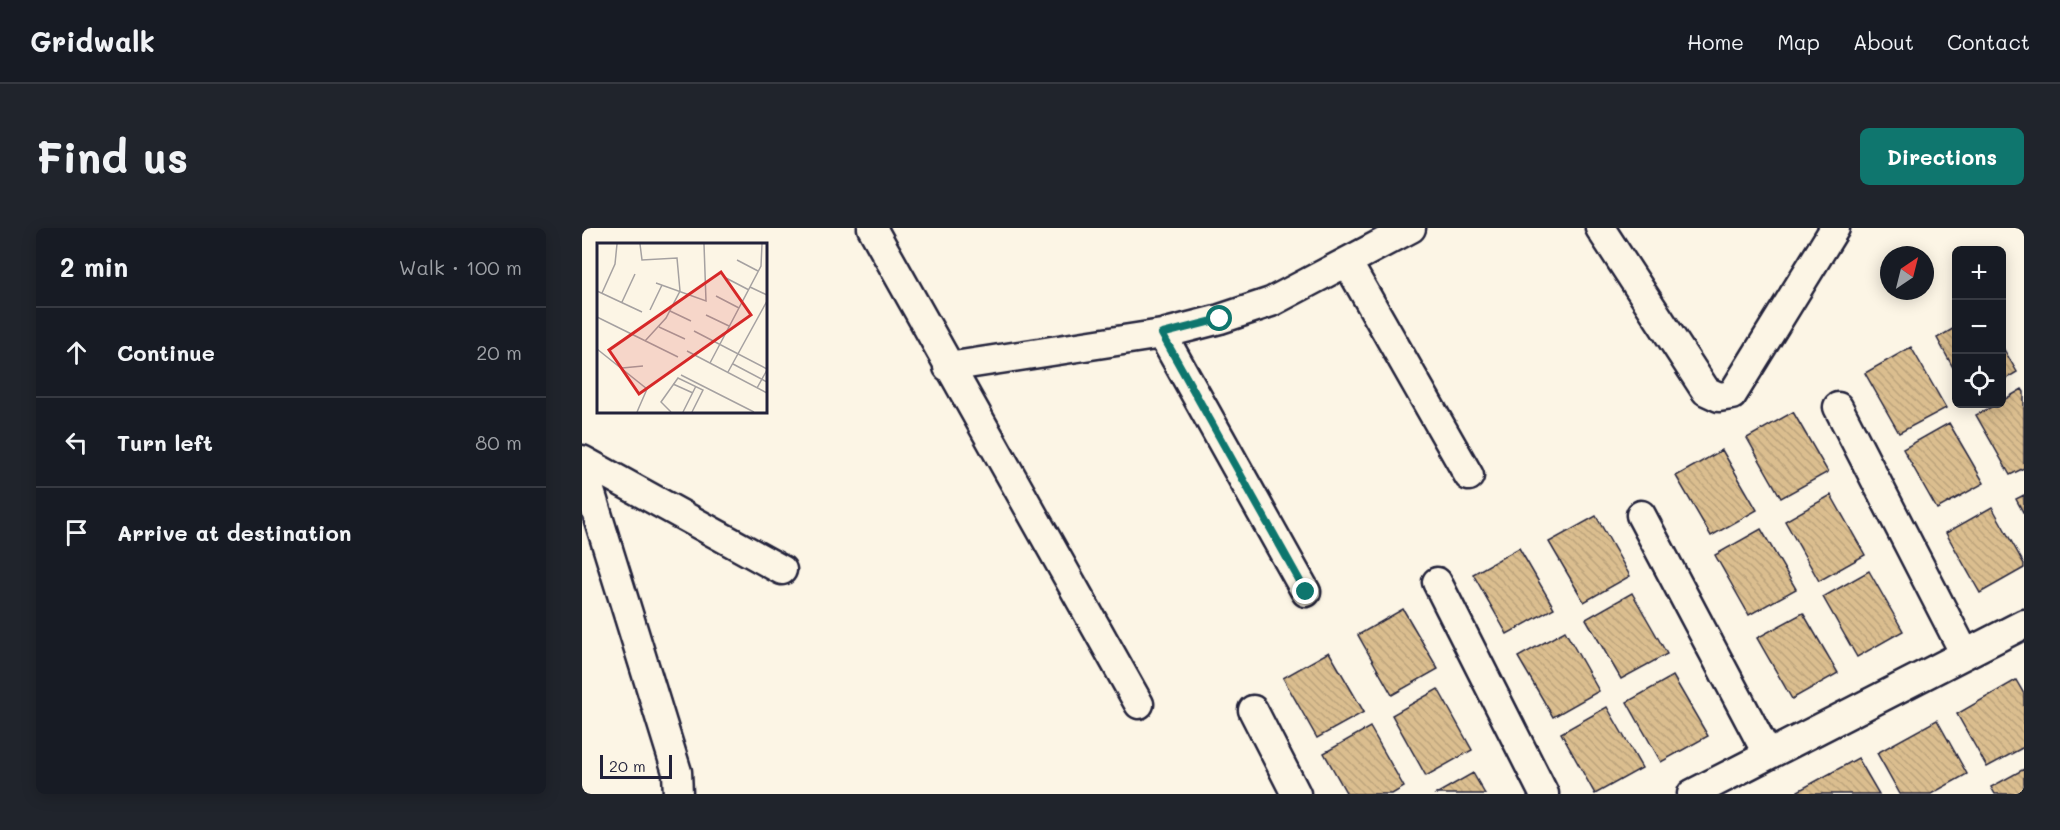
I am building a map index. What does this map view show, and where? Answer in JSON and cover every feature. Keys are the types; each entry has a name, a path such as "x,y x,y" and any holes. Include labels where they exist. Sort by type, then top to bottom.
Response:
{"street":[{"path":"872,228 1139,704"},
{"path":"948,367 1162,334 1220,319 1271,302 1411,228"},
{"path":"1600,228 1706,391 1719,397 1732,395 1835,228"},
{"path":"1347,262 1469,476"},
{"path":"1162,334 1306,592"},
{"path":"1838,407 1965,654"},
{"path":"582,460 782,570"},
{"path":"582,465 677,772 678,794"},
{"path":"1641,515 1768,755"},
{"path":"1437,582 1544,794"},
{"path":"1692,794 2024,624"},
{"path":"1253,710 1296,794"}],"building":[{"path":"1952,329 1952,366 1937,338"},
{"path":"1911,347 1946,408 1899,433 1865,373"},
{"path":"2006,353 2017,372 2006,379"},
{"path":"2022,389 2024,392 2024,468 2010,475 1976,415 1989,408 2006,408 2006,399"},
{"path":"1793,412 1828,472 1781,498 1747,438"},
{"path":"1949,423 1984,483 1937,509 1903,449"},
{"path":"1722,450 1757,510 1711,536 1676,476"},
{"path":"1831,495 1865,555 1819,581 1785,521"},
{"path":"2024,495 2024,514 2016,499"},
{"path":"1992,507 2024,564 2024,568 1980,593 1946,533"},
{"path":"1596,516 1630,576 1584,602 1549,542"},
{"path":"1761,529 1796,589 1749,615 1715,555"},
{"path":"1519,548 1554,608 1507,634 1473,574"},
{"path":"1869,571 1903,631 1857,657 1823,597"},
{"path":"1632,593 1667,654 1621,679 1586,619"},
{"path":"1403,609 1438,669 1392,695 1358,635"},
{"path":"1803,613 1838,673 1792,699 1757,638"},
{"path":"1565,631 1599,691 1553,717 1518,657"},
{"path":"1329,652 1364,712 1317,738 1283,678"},
{"path":"1673,676 1708,736 1661,762 1627,702"},
{"path":"2016,680 2024,694 2024,747 1987,767 1957,714"},
{"path":"1438,689 1472,750 1426,776 1392,715"},
{"path":"1607,707 1642,768 1595,794 1561,733"},
{"path":"1937,720 1967,774 1931,794 1900,794 1877,753"},
{"path":"1370,727 1404,787 1392,794 1347,794 1324,753"},
{"path":"1858,758 1879,794 1800,794 1798,791"},
{"path":"2024,769 2024,794 1995,794 1991,787"},
{"path":"1473,773 1485,794 1436,794"}],"route":[{"path":"1220,319 1162,334 1306,592"}]}
